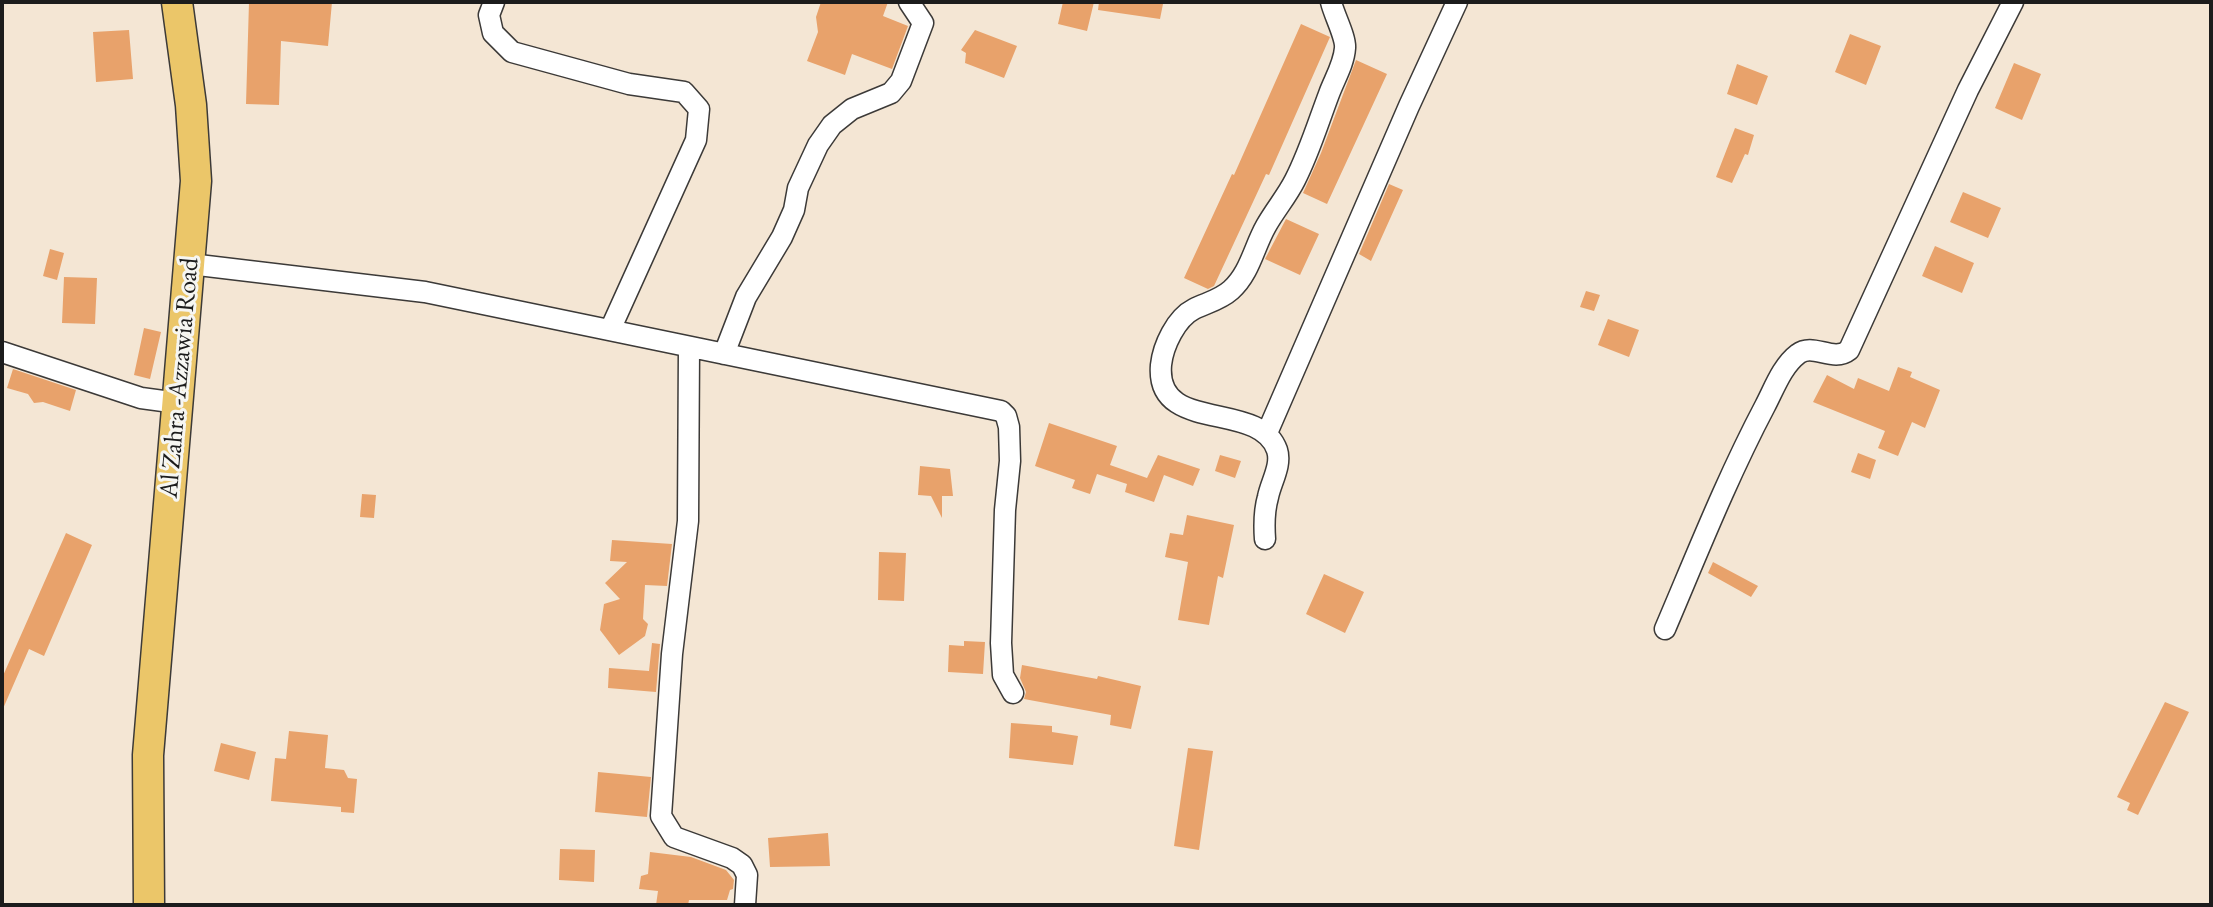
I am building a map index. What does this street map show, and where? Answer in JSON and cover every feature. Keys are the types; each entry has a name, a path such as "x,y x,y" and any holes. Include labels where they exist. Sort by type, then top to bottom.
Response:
{"main road":[{"name":"Al Zahra -Azzawia Road","path":"148,755 196,181 196,145 177,2"},
{"path":"128,905 131,845 148,755"},
{"path":"148,755 149,905"}],"street":[{"path":"494,2 489,15 493,33 512,52 629,84 684,92 699,109 696,140 610,330"},
{"path":"724,354 746,297 782,237 794,210 798,188 818,145 832,125 852,109 891,93 901,81 923,23 909,2"},
{"path":"1265,539 1266,509 1278,465 1278,451 1267,433 1249,424 1206,415 1172,398 1163,389 1161,364 1169,337 1181,320 1191,310 1215,301 1232,290 1245,271 1264,228 1295,180 1345,49 1331,2"},
{"path":"1267,433 1457,2"},
{"path":"1665,629 1745,440 1783,371 1799,352 1807,350 1836,356 1849,350 1968,90 2013,2"},
{"path":"190,264 425,292 1001,411 1009,427 1010,461 1005,510 1001,643 1003,675 1013,693"},
{"path":"689,347 688,521 672,654 661,816 674,837 732,858 742,865 747,875 745,905"},
{"path":"2,352 141,398 178,403"}],"building":[{"path":"249,2 332,2 328,46 281,41 279,105 246,104"},
{"path":"821,2 888,2 883,16 908,26 892,69 852,54 845,75 807,61 818,32 816,17"},
{"path":"1063,2 1094,2 1087,31 1058,24"},
{"path":"1099,2 1163,4 1160,19 1098,10"},
{"path":"1301,24 1330,37 1269,175 1266,174 1214,286 1208,289 1184,278"},
{"path":"129,30 133,79 96,82 93,32"},
{"path":"975,30 1017,46 1004,78 965,63 966,53 961,50"},
{"path":"1850,34 1881,46 1866,85 1835,72"},
{"path":"1356,60 1387,74 1327,204 1303,193"},
{"path":"2014,63 2041,74 2022,120 1995,108"},
{"path":"1737,64 1768,76 1757,105 1727,94"},
{"path":"1735,128 1754,135 1748,155 1745,154 1732,183 1716,177"},
{"path":"1389,184 1403,190 1371,261 1359,254"},
{"path":"1963,192 2001,208 1988,238 1950,222"},
{"path":"1286,219 1319,234 1300,275 1265,259"},
{"path":"1935,246 1974,263 1962,293 1922,276"},
{"path":"50,249 64,253 57,280 43,276"},
{"path":"64,277 97,278 95,324 62,323"},
{"path":"1586,291 1600,295 1594,311 1580,307"},
{"path":"1608,319 1639,330 1629,357 1598,345"},
{"path":"144,328 161,332 150,379 134,375"},
{"path":"1898,367 1912,372 1910,377 1940,390 1925,428 1912,422 1898,456 1878,448 1885,431 1813,402 1827,375 1854,389 1858,378 1889,391"},
{"path":"13,369 76,390 70,411 43,402 34,403 28,394 7,388"},
{"path":"1049,423 1117,446 1110,465 1147,478 1158,455 1200,469 1193,486 1164,475 1154,502 1125,492 1127,484 1097,474 1090,494 1072,488 1075,480 1035,466"},
{"path":"1858,453 1876,460 1870,479 1851,472"},
{"path":"1220,455 1241,461 1235,478 1215,471"},
{"path":"920,466 950,469 953,496 942,496 942,518 931,496 918,495"},
{"path":"362,494 376,495 374,518 360,517"},
{"path":"1187,515 1234,525 1223,578 1218,576 1209,625 1178,620 1188,562 1165,557 1170,533 1183,535"},
{"path":"66,533 92,545 44,656 29,649 2,711 2,678"},
{"path":"612,540 672,544 667,586 645,585 643,619 648,624 645,636 619,655 600,630 604,604 620,599 605,583 627,562 610,561"},
{"path":"879,552 906,553 904,601 878,600"},
{"path":"1713,562 1758,586 1751,597 1708,573"},
{"path":"1324,574 1364,592 1345,633 1306,614"},
{"path":"964,641 985,642 983,674 948,672 949,645 964,646"},
{"path":"652,643 660,644 656,692 608,688 609,668 649,671"},
{"path":"1022,665 1141,686 1131,729 1110,725 1111,715 1024,699 1026,692 1020,678"},
{"path":"2165,702 2189,712 2138,815 2127,810 2130,803 2117,797"},
{"path":"1011,723 1052,726 1052,732 1078,736 1073,765 1009,758"},
{"path":"289,731 328,735 325,768 344,770 348,778 357,779 354,813 341,812 341,807 271,801 275,758 286,759"},
{"path":"221,743 256,752 249,780 214,771"},
{"path":"1188,748 1213,751 1199,850 1174,846"},
{"path":"598,772 651,777 647,817 595,812"},
{"path":"828,833 830,866 770,867 768,838"},
{"path":"560,849 595,850 594,882 559,880"},
{"path":"650,852 691,857 726,870 734,880 733,889 727,900 689,900 688,905 656,905 658,891 639,889 641,876 648,874"}]}
